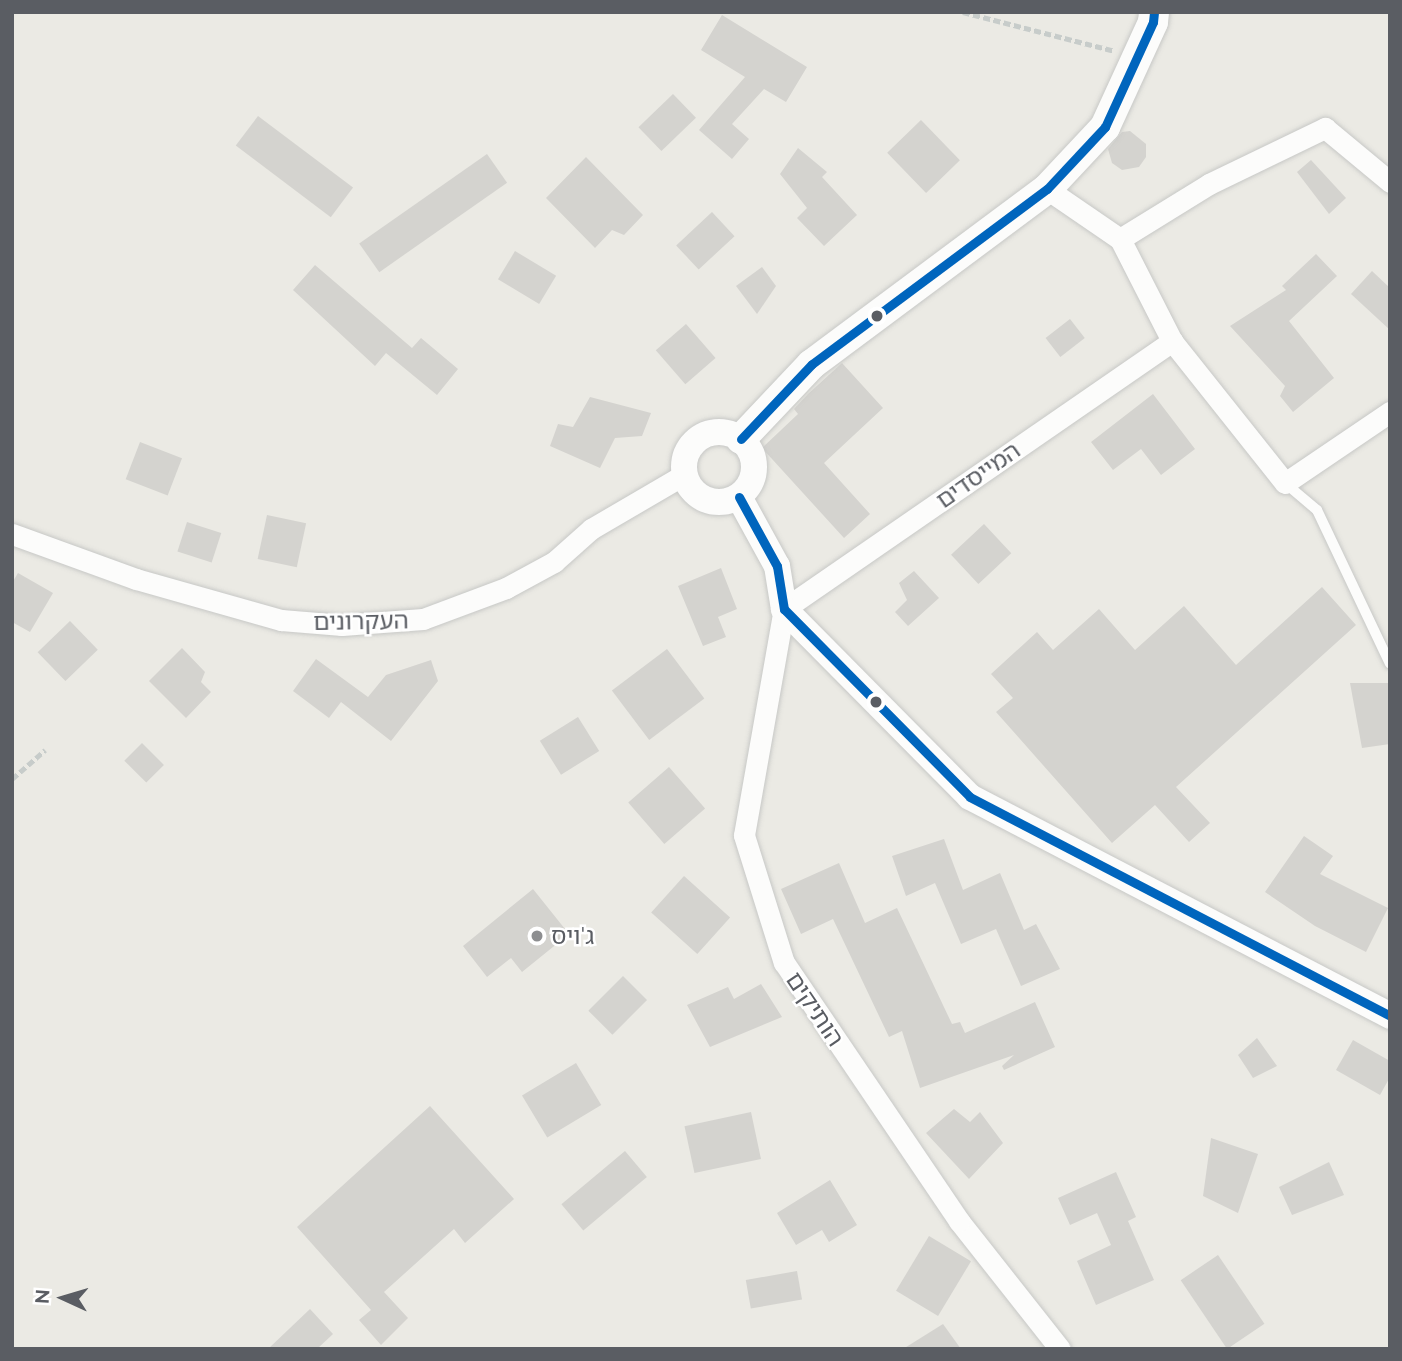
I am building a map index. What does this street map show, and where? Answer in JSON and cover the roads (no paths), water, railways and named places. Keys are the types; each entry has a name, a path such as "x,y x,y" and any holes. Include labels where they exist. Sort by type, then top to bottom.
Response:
{"main road":[{"path":"741,439 812,364 1047,189 1105,127 1153,22 1154,12"}],"street":[{"path":"1120,239 1209,184 1325,128 1390,182"},
{"path":"1047,189 1120,239 1172,341 1285,483 1390,412"},
{"name":"המייסדים","path":"784,609 1172,341"},
{"path":"721,432 741,439 752,452 755,471 751,483 739,496 716,502 704,499 689,486 685,474 686,455 703,435 721,432"},
{"name":"העקרונים","path":"12,534 136,579 281,620 342,625 423,619 506,588 554,562 591,529 685,474"},
{"path":"739,496 776,566 784,609 970,797 1390,1016"},
{"name":"הותיקים","path":"784,609 744,835 784,963 959,1221 1060,1349"}],"lane":[{"path":"1285,483 1317,510 1390,664"}],"place":[{"name":"ג'ויס","path":"537,936"}]}
